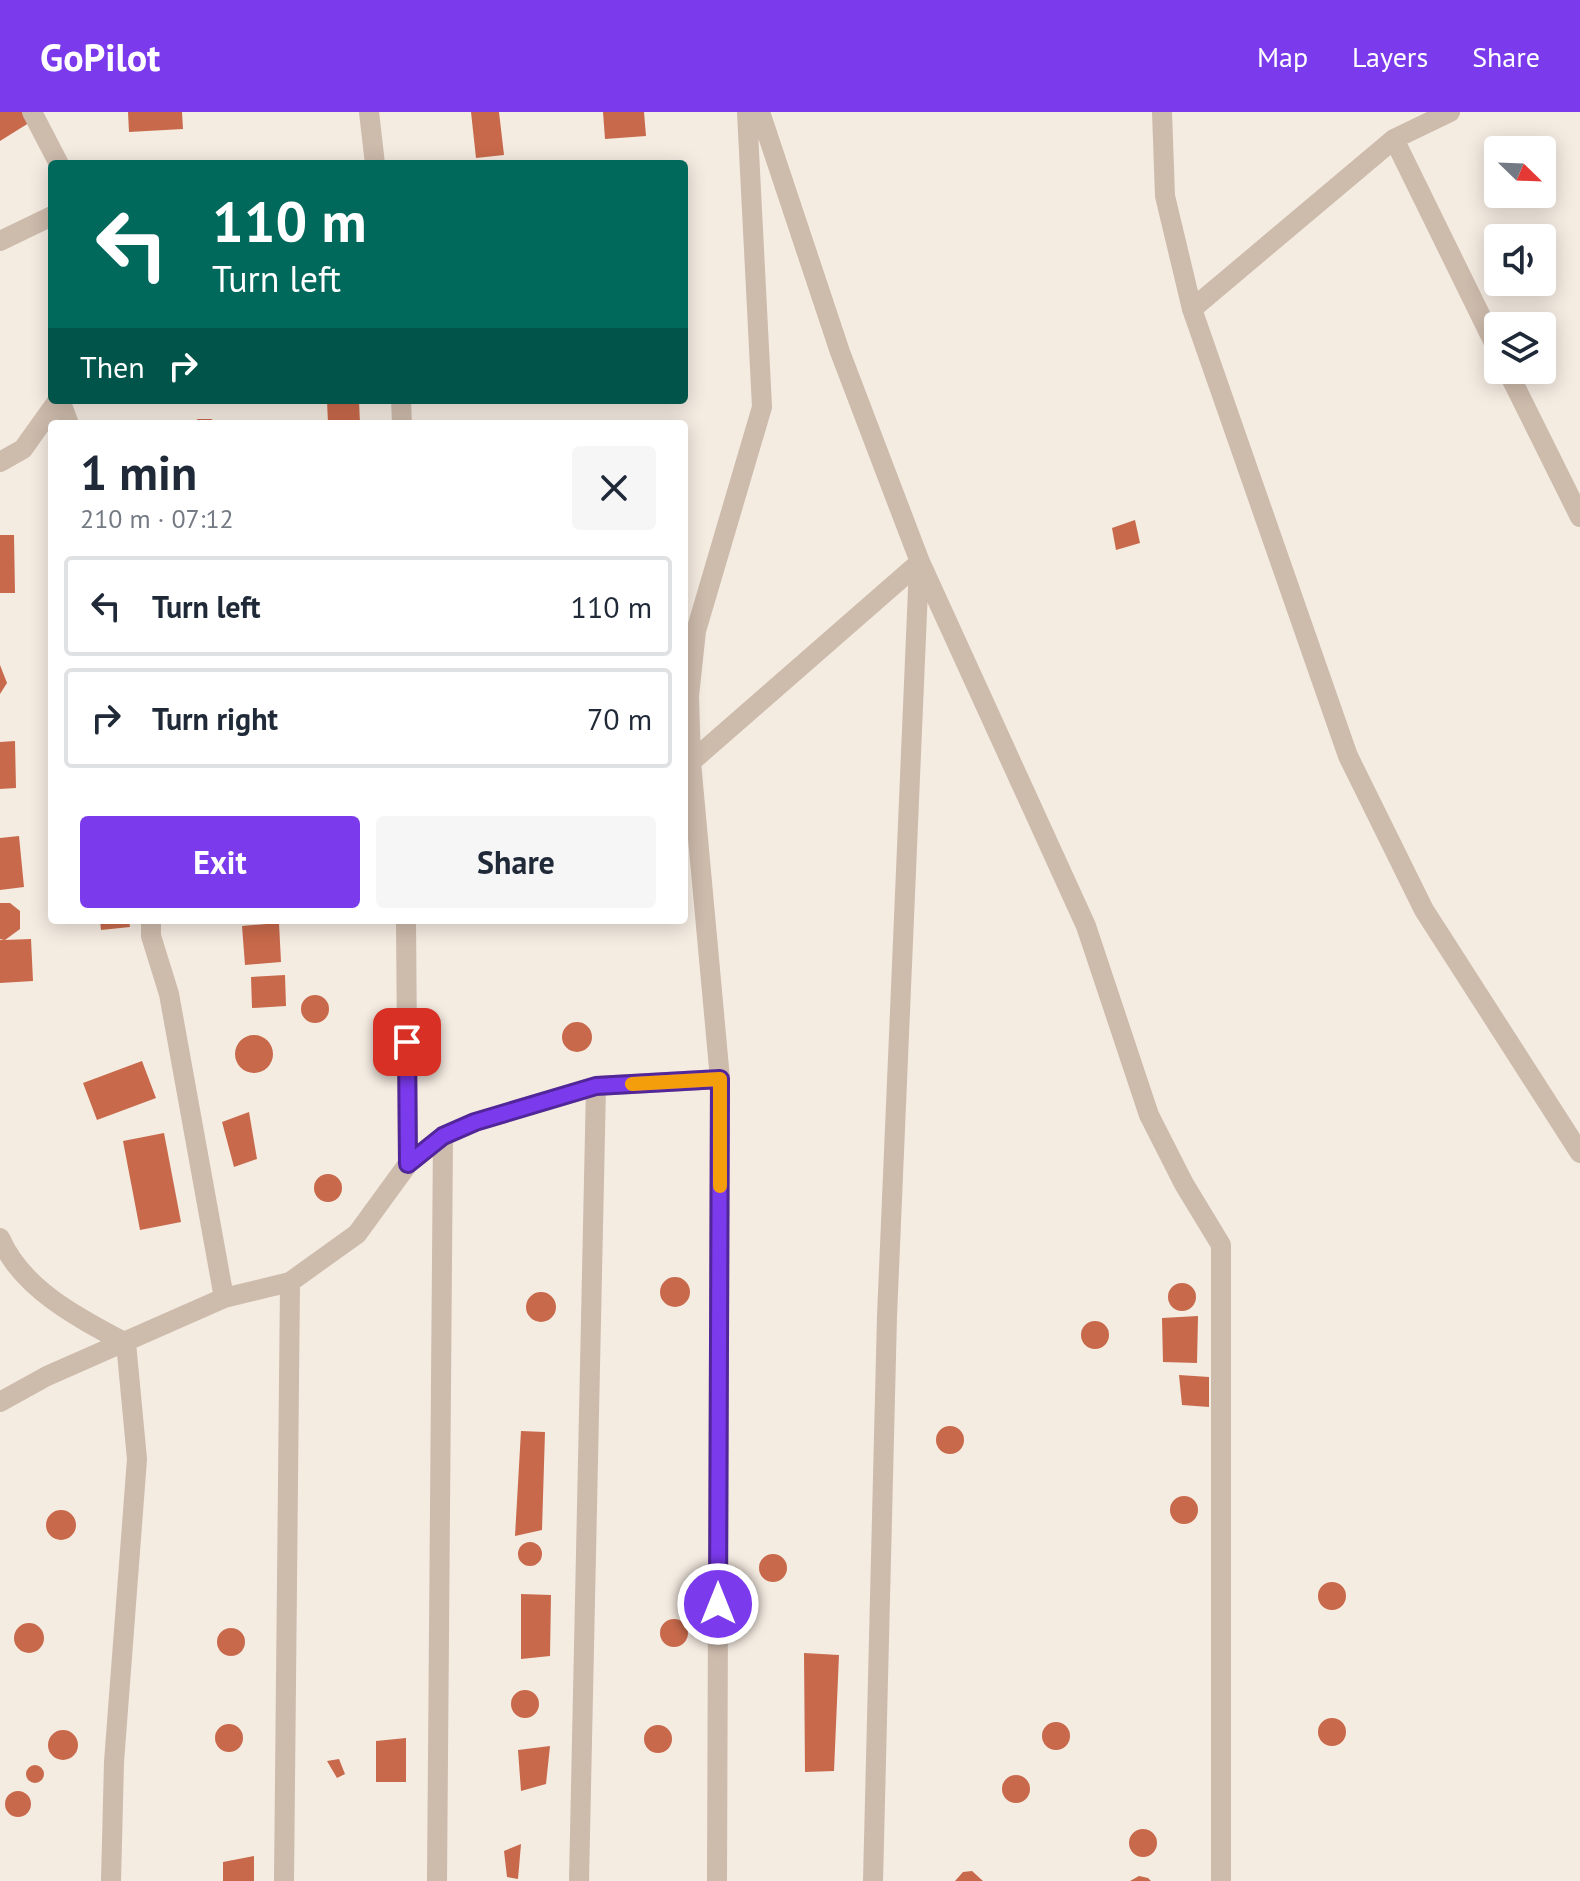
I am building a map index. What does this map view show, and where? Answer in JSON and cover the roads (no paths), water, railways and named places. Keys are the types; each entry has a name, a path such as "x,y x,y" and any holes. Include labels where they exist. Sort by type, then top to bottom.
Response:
{"street":[{"path":"32,112 57,160"},
{"path":"369,112 375,160"},
{"path":"717,1881 720,1079 691,762 689,696 696,631 762,407 747,112"},
{"path":"760,112 840,352 920,562 1086,926 1149,1115 1184,1184 1221,1245 1221,1881"},
{"path":"1162,112 1165,196 1192,309 1348,756 1378,823 1424,910 1580,1153"},
{"path":"1192,309 1394,139 1450,112"},
{"path":"1394,139 1484,322"},
{"path":"0,241 48,218"},
{"path":"1514,384 1580,517"},
{"path":"0,462 23,449 56,404"},
{"path":"691,762 920,562"},
{"path":"873,1881 887,1316 920,562"},
{"path":"151,924 151,936 169,994 224,1298"},
{"path":"406,924 408,1164"},
{"path":"0,1402 47,1376 224,1298 290,1282 357,1234 408,1164 443,1136 475,1122 596,1086 720,1079"},
{"path":"579,1881 596,1086"},
{"path":"437,1881 443,1136"},
{"path":"0,1238 11,1264 76,1317 126,1343"},
{"path":"284,1881 290,1282"},
{"path":"111,1881 114,1762 137,1459 126,1343"}]}
